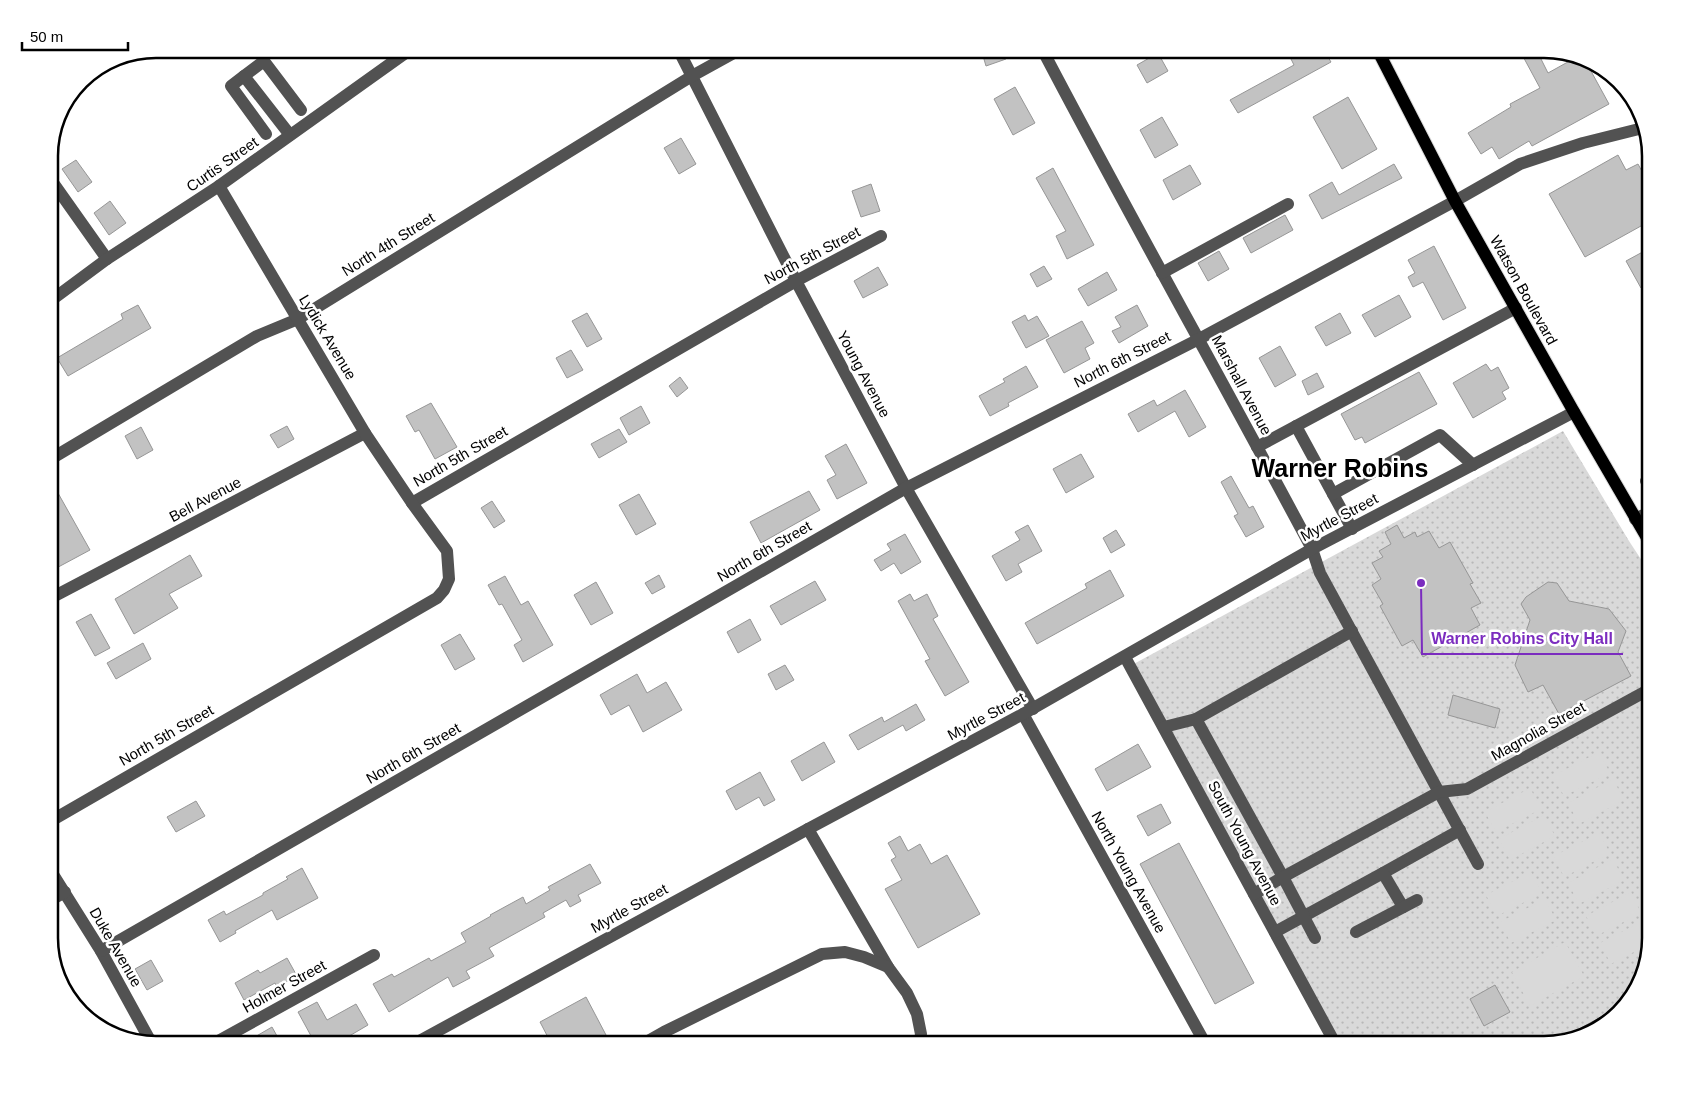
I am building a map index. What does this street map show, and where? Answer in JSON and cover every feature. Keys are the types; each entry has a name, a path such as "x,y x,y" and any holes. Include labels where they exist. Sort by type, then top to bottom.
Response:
{"main road":[{"name":"Watson Boulevard","path":"1385,58 1456,200 1642,530"}],"street":[{"name":"Curtis Street","path":"58,295 107,259 219,186 398,58"},
{"name":"Young Avenue","path":"683,58 796,280 906,488 1028,711"},
{"name":"North 4th Street","path":"58,455 257,336 298,319 692,76 725,58"},
{"name":"Marshall Avenue","path":"1047,58 1124,206 1199,339 1312,550 1320,574 1478,864"},
{"path":"266,134 231,86 264,61 301,110"},
{"path":"244,76 290,136"},
{"name":"North 6th Street","path":"101,951 906,488 1199,339 1520,164 1583,143 1638,129"},
{"name":"Lydick Avenue","path":"219,186 365,433 412,503"},
{"path":"58,190 107,259"},
{"path":"1162,273 1288,204"},
{"name":"North 5th Street","path":"58,817 437,598 444,590 449,579 447,551 412,503 796,280 881,236"},
{"path":"1257,447 1516,308"},
{"name":"Myrtle Street","path":"428,1036 1028,711 1312,550 1574,412"},
{"path":"1296,426 1352,529"},
{"name":"Bell Avenue","path":"58,595 365,433"},
{"path":"1333,494 1440,435 1473,465"},
{"path":"1635,519 1642,516"},
{"path":"1164,728 1196,719 1352,631"},
{"name":"South Young Avenue","path":"1125,657 1331,1036"},
{"name":"Magnolia Street","path":"1439,792 1467,789 1642,693"},
{"name":"North Young Avenue","path":"1028,711 1201,1036"},
{"path":"1196,719 1316,938"},
{"path":"1254,894 1439,792"},
{"path":"808,829 888,967 907,993 917,1014 920,1036"},
{"path":"1275,932 1460,830"},
{"path":"1384,873 1403,907"},
{"name":"Duke Avenue","path":"58,882 101,951 148,1036"},
{"path":"58,896 65,892"},
{"path":"1356,932 1417,900"},
{"path":"657,1036 822,954 845,952 864,957 888,967"},
{"name":"Holmer Street","path":"227,1036 374,955"}],"shaded area":[{"path":"1563,431 1642,561 1642,939 1640,958 1625,993 1598,1020 1581,1029 1556,1036 1334,1036 1130,666"},
{"path":"1599,752 1610,773 1564,796 1553,776"},
{"path":"1613,779 1624,800 1579,824 1568,803"},
{"path":"1530,788 1541,809 1496,832 1485,812"},
{"path":"1544,815 1555,836 1510,860 1499,839"},
{"path":"1599,833 1610,853 1564,877 1554,856"},
{"path":"1613,859 1624,880 1579,904 1568,883"},
{"path":"1531,872 1542,893 1497,916 1486,895"},
{"path":"1631,892 1641,913 1596,936 1586,916"},
{"path":"1545,899 1556,920 1511,943 1500,922"},
{"path":"1642,922 1641,948 1611,964 1600,943"},
{"path":"1565,942 1584,976 1530,1006 1512,972"}],"building":[{"path":"984,58 1006,58 1006,59 986,66"},
{"path":"1149,58 1161,58 1168,71 1147,83 1137,65"},
{"path":"1290,58 1329,58 1331,62 1238,113 1230,100 1294,65"},
{"path":"1524,58 1540,58 1548,73 1569,61 1587,68 1590,70 1609,104 1532,146 1529,141 1499,159 1492,147 1481,154 1468,133 1511,107 1510,104 1540,88"},
{"path":"1015,87 1035,123 1013,135 994,99"},
{"path":"1348,97 1377,149 1342,169 1313,117"},
{"path":"1162,117 1178,145 1155,158 1140,130"},
{"path":"681,138 696,164 679,174 664,148"},
{"path":"1618,155 1626,170 1638,164 1642,171 1642,225 1585,257 1549,194"},
{"path":"76,160 92,182 78,192 62,169"},
{"path":"1394,164 1402,178 1322,219 1309,195 1332,182 1339,195"},
{"path":"1190,165 1201,184 1173,200 1163,180"},
{"path":"1053,168 1094,245 1067,259 1056,236 1066,231 1036,178"},
{"path":"871,184 880,211 861,217 852,191"},
{"path":"110,201 126,223 109,235 94,213"},
{"path":"1285,215 1293,230 1251,253 1243,238"},
{"path":"1434,246 1466,308 1443,320 1423,282 1413,287 1408,277 1415,273 1408,260"},
{"path":"1219,251 1229,269 1208,281 1198,263"},
{"path":"1642,252 1642,287 1641,288 1626,261"},
{"path":"1044,266 1052,279 1037,287 1030,274"},
{"path":"878,267 888,285 863,298 854,281"},
{"path":"1107,272 1117,290 1088,306 1078,289"},
{"path":"1399,295 1411,317 1375,337 1362,315"},
{"path":"138,305 151,328 68,376 58,357 123,319 121,314"},
{"path":"1137,305 1148,326 1119,343 1112,331 1121,327 1115,317"},
{"path":"587,313 602,339 587,347 572,321"},
{"path":"1340,313 1351,333 1326,346 1315,327"},
{"path":"1025,315 1028,321 1037,316 1049,336 1026,348 1012,322"},
{"path":"1082,321 1094,343 1085,348 1090,359 1064,373 1046,340"},
{"path":"1280,346 1296,375 1275,387 1259,358"},
{"path":"571,350 583,370 567,378 556,358"},
{"path":"1486,364 1491,371 1498,367 1509,388 1502,392 1506,399 1473,418 1453,383"},
{"path":"1026,366 1038,387 1008,403 1009,406 990,416 979,396 1005,382 1003,379"},
{"path":"1419,372 1437,404 1365,443 1362,437 1355,440 1341,414"},
{"path":"1317,373 1324,387 1308,395 1302,381"},
{"path":"680,377 688,388 677,397 669,386"},
{"path":"1185,390 1206,427 1189,437 1175,411 1138,432 1128,414 1154,400 1157,406"},
{"path":"431,403 457,447 435,459 419,430 415,432 406,416"},
{"path":"641,406 650,423 629,435 620,418"},
{"path":"287,426 294,439 278,448 270,435"},
{"path":"141,427 153,450 137,459 125,436"},
{"path":"619,429 627,442 599,458 591,444"},
{"path":"846,444 867,483 837,499 827,480 836,475 825,456"},
{"path":"1081,454 1094,477 1066,493 1053,469"},
{"path":"1231,476 1249,508 1253,506 1264,527 1246,537 1234,516 1238,514 1221,482"},
{"path":"809,491 820,510 761,543 750,522"},
{"path":"58,493 90,550 58,567"},
{"path":"639,494 656,524 636,535 619,505"},
{"path":"492,501 505,521 494,528 481,508"},
{"path":"1028,525 1042,551 1018,564 1022,572 1006,581 992,556 1020,540 1015,532"},
{"path":"1397,525 1404,538 1415,532 1417,537 1429,531 1439,548 1450,542 1473,583 1470,584 1481,603 1471,608 1480,625 1423,657 1413,640 1402,646 1380,606 1383,604 1372,585 1381,579 1372,563 1383,557 1379,551 1391,544 1385,532"},
{"path":"1116,530 1125,545 1111,553 1103,538"},
{"path":"905,534 921,562 901,574 894,563 881,571 874,560 891,550 887,544"},
{"path":"190,555 202,576 169,594 178,608 134,634 115,599"},
{"path":"1110,570 1124,596 1037,644 1025,623 1087,588 1085,584"},
{"path":"659,575 665,587 652,594 645,583"},
{"path":"505,576 521,605 528,601 553,645 523,662 514,645 522,640 502,604 499,605 488,585"},
{"path":"815,581 826,600 781,625 770,606"},
{"path":"596,582 613,613 591,625 574,595"},
{"path":"1548,582 1557,583 1569,601 1609,609 1626,631 1618,652 1631,676 1559,714 1543,685 1528,692 1515,665 1530,620 1521,604 1526,597"},
{"path":"910,594 914,601 927,594 938,616 933,619 969,682 945,696 925,661 930,659 898,601"},
{"path":"91,614 110,648 95,656 76,622"},
{"path":"750,619 761,640 738,653 727,632"},
{"path":"460,634 475,659 455,670 441,645"},
{"path":"143,643 151,659 116,679 107,663"},
{"path":"785,665 794,680 776,690 768,674"},
{"path":"637,674 647,693 666,682 682,710 643,732 629,705 611,715 600,695"},
{"path":"1453,695 1500,709 1495,728 1448,715"},
{"path":"916,704 925,720 906,731 903,725 858,750 849,735 882,717 884,722"},
{"path":"824,742 835,762 802,781 791,761"},
{"path":"1138,744 1151,767 1107,791 1095,769"},
{"path":"760,772 775,800 764,806 759,797 736,810 726,791"},
{"path":"196,801 205,816 176,832 167,817"},
{"path":"1161,804 1171,823 1148,836 1137,816"},
{"path":"900,836 908,851 920,844 931,864 947,855 980,914 918,948 885,889 902,880 891,860 896,857 888,843"},
{"path":"1179,843 1254,983 1215,1004 1140,864"},
{"path":"590,864 601,883 578,895 581,901 570,907 566,900 543,913 545,917 489,948 494,956 466,971 470,978 453,987 448,977 389,1012 373,984 392,974 394,977 429,958 431,961 466,942 461,933 523,897 526,904 550,890 548,887"},
{"path":"302,868 318,898 277,920 272,910 235,931 236,933 220,942 208,920 224,911 226,915 263,895 263,893 288,879 286,877"},
{"path":"287,958 297,976 277,987 275,983 244,1000 235,983 258,970 260,973"},
{"path":"151,960 163,981 147,990 135,969"},
{"path":"1495,985 1510,1012 1484,1026 1470,999"},
{"path":"586,997 606,1035 547,1036 540,1022"},
{"path":"317,1002 327,1020 356,1004 368,1025 349,1036 311,1036 298,1012"},
{"path":"272,1027 277,1036 256,1036"}],"place":[{"name":"Warner Robins City Hall","path":"1421,583"}],"district":[{"name":"Warner Robins","path":"1340,468"}]}
